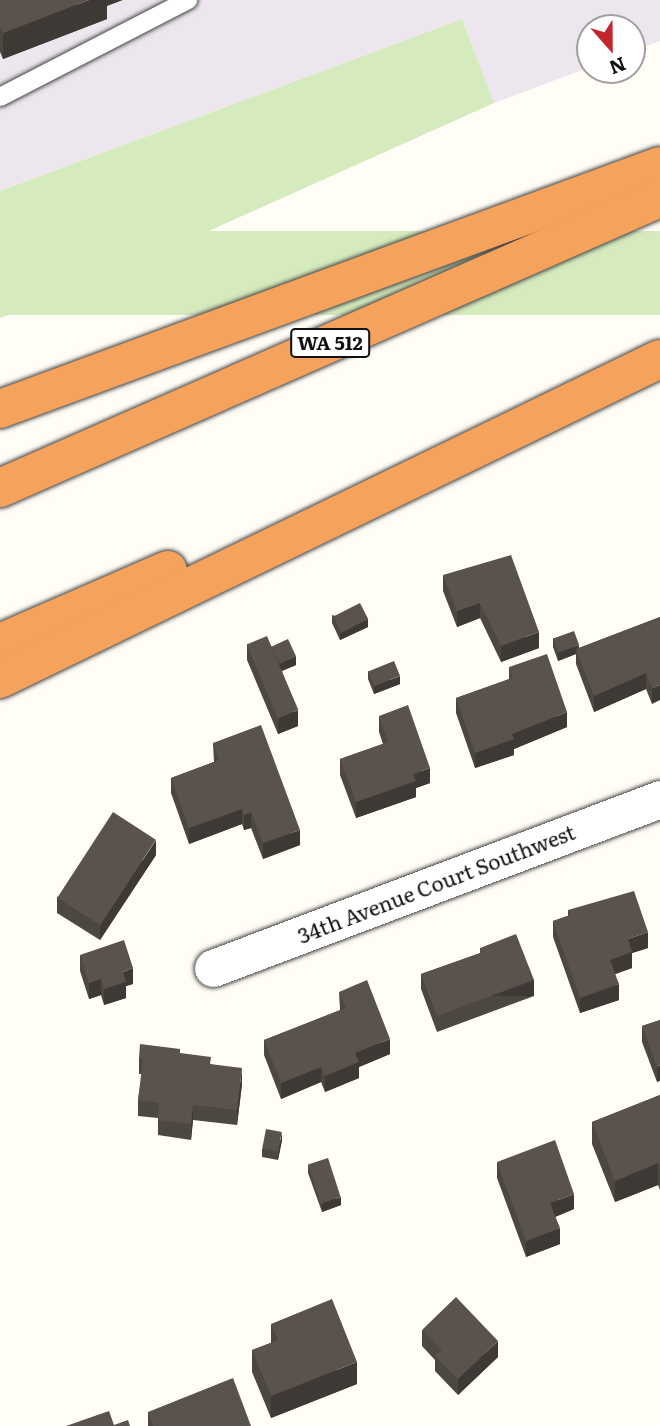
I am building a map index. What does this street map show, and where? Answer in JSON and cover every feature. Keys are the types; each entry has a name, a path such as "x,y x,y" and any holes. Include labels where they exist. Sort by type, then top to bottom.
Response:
{"highway":[{"path":"0,410 660,166"},
{"name":"WA 512","path":"0,488 660,198"},
{"path":"0,643 660,357"},
{"path":"0,679 660,357"}],"street":[{"name":"34th Avenue Court Southwest","path":"213,968 660,799"}],"lane":[{"path":"0,97 188,0"}],"shaded area":[{"path":"0,0 660,0 660,41 646,46 646,14 576,14 576,72 494,103 462,19 0,191"}],"green space":[{"path":"462,19 494,103 77,290 0,318 0,191"},
{"path":"0,231 660,231 660,315 0,315"}],"building":[{"path":"0,0 89,0 3,33 0,26"},
{"path":"511,555 539,632 501,646 480,603 457,611 443,575"},
{"path":"360,603 368,619 341,633 333,617"},
{"path":"660,617 660,685 652,688 646,673 594,696 576,649"},
{"path":"574,631 579,645 558,653 553,639"},
{"path":"267,636 298,710 278,718 247,645"},
{"path":"288,639 296,656 280,664 272,647"},
{"path":"547,654 567,712 512,734 514,739 475,753 456,698 513,678 509,667"},
{"path":"394,661 400,676 374,686 368,671"},
{"path":"408,705 430,768 413,774 416,781 356,802 340,759 388,742 379,716"},
{"path":"261,725 300,830 263,843 251,812 244,815 242,809 189,828 171,778 219,760 213,743"},
{"path":"113,812 156,840 100,925 57,898"},
{"path":"634,891 648,932 628,939 632,952 610,960 619,984 580,998 553,921 570,915 568,910"},
{"path":"516,934 534,980 437,1016 421,974 481,953 480,948"},
{"path":"124,940 133,968 123,972 126,982 104,989 101,979 89,983 80,955"},
{"path":"367,980 390,1039 355,1053 359,1062 325,1076 321,1067 281,1083 264,1040 346,1008 339,992"},
{"path":"660,1020 660,1065 657,1067 642,1026"},
{"path":"140,1044 180,1049 180,1053 211,1057 210,1064 242,1068 237,1110 193,1105 191,1124 158,1120 159,1103 138,1100 143,1059 139,1058"},
{"path":"660,1095 660,1168 658,1163 615,1181 592,1122"},
{"path":"266,1129 282,1132 278,1152 262,1149"},
{"path":"555,1140 574,1194 550,1203 560,1228 526,1241 497,1162"},
{"path":"328,1158 341,1197 321,1203 308,1164"},
{"path":"456,1297 498,1341 458,1379 435,1356 442,1350 422,1330"},
{"path":"332,1299 357,1362 271,1396 252,1350 278,1340 271,1324"},
{"path":"233,1378 251,1426 153,1426 148,1412"},
{"path":"109,1411 114,1425 128,1420 130,1426 66,1426"}]}
